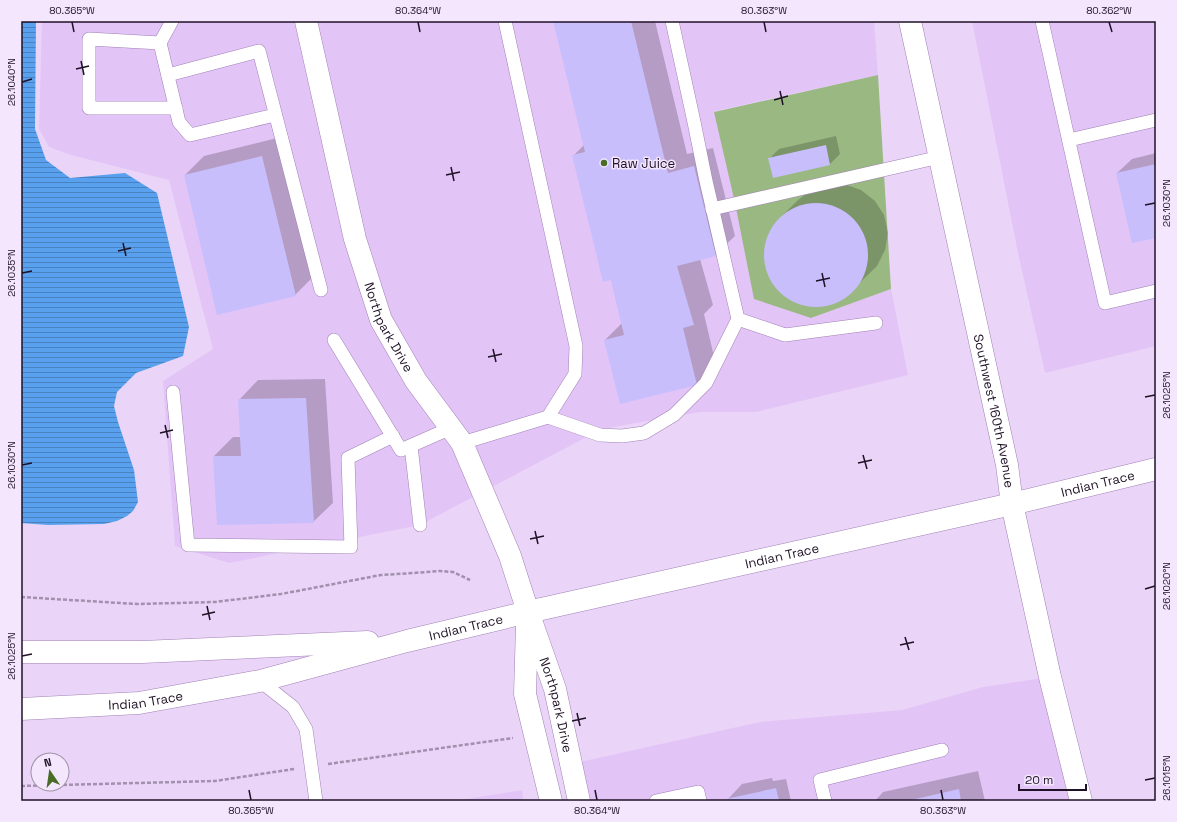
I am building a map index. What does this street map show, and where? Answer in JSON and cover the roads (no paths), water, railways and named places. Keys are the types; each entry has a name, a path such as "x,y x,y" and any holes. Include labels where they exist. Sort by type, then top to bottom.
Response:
{"street":[{"name":"Northpark Drive","path":"306,21 355,239 381,320 416,381 456,436 510,556 555,689 579,801"},
{"name":"Southwest 160th Avenue","path":"910,21 1007,465 1012,504 1050,678 1081,801"},
{"name":"Indian Trace","path":"21,709 139,703 260,681 407,640 1012,504 1156,470"},
{"name":"Northpark Drive","path":"528,612 526,694 551,801"},
{"name":"Indian Trace","path":"21,652 142,652 407,640"}],"lane":[{"path":"172,21 160,43 179,122 190,135 275,115"},
{"path":"505,21 576,346 575,374 548,417"},
{"path":"334,340 401,450 411,446 548,417 600,435 622,436 644,433 674,415 706,383 738,319 712,208 672,21"},
{"path":"1042,21 1105,303 1156,291"},
{"path":"160,43 89,39 89,108 176,108"},
{"path":"168,74 259,51 320,290"},
{"path":"1069,140 1156,120"},
{"path":"712,208 940,157"},
{"path":"738,319 785,335 876,323"},
{"path":"174,392 188,545 351,548 348,458 393,436"},
{"path":"411,446 420,525"},
{"path":"260,681 293,707 306,730 316,801"},
{"path":"825,801 820,780 942,750"},
{"path":"656,801 698,792 700,801"}],"water":[{"path":"21,21 36,21 35,129 46,160 70,178 125,173 157,193 189,327 183,356 136,373 117,392 114,406 134,470 138,502 133,511 127,516 117,521 104,524 48,525 21,523"}],"place":[{"name":"Raw Juice","path":"604,163"}]}
